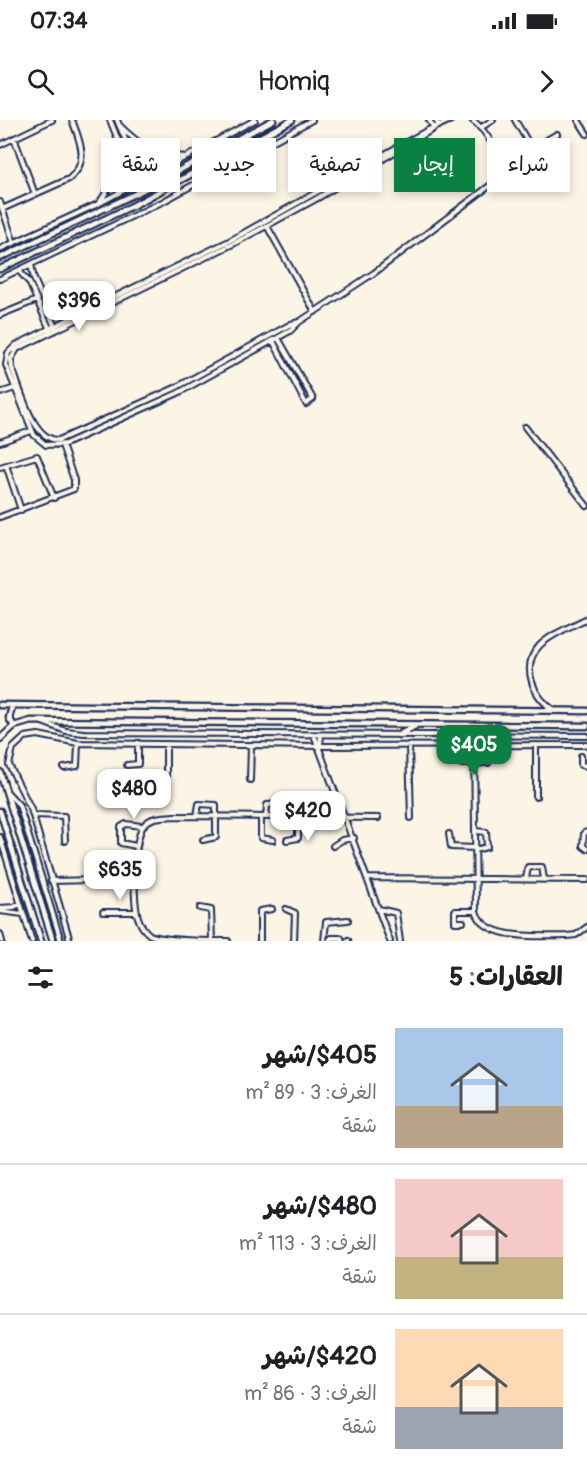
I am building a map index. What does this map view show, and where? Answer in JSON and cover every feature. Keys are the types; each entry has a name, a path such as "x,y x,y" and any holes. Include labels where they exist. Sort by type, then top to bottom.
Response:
{"street":[{"path":"0,145 52,120"},
{"path":"2,209 69,179 79,169 82,150 72,120"},
{"path":"110,120 117,138"},
{"path":"223,138 255,120"},
{"path":"0,269 125,210 292,120"},
{"path":"0,279 198,183 312,120"},
{"path":"429,120 436,128"},
{"path":"436,120 436,128"},
{"path":"299,322 291,324 248,352 176,391 83,433 62,445 43,443 32,431 7,368 6,356 11,348 186,266 315,197 451,120"},
{"path":"248,352 278,338 393,260 499,181 502,164 480,128 472,120"},
{"path":"480,128 493,120"},
{"path":"515,120 526,138"},
{"path":"578,120 587,134"},
{"path":"118,122 149,150 168,156 189,157"},
{"path":"118,122 125,138"},
{"path":"242,138 271,122 273,131"},
{"path":"258,129 263,137"},
{"path":"551,138 558,134"},
{"path":"14,138 35,194"},
{"path":"180,162 192,155"},
{"path":"0,258 120,202 192,165"},
{"path":"98,204 106,192"},
{"path":"0,249 122,192"},
{"path":"232,242 267,226 315,197"},
{"path":"0,202 14,243"},
{"path":"267,226 315,312"},
{"path":"31,265 37,300 51,330"},
{"path":"83,433 56,440 40,434 12,368 12,356 17,349 51,330 186,266"},
{"path":"19,271 36,291 51,330"},
{"path":"27,279 33,277"},
{"path":"0,315 37,300"},
{"path":"273,341 306,404 310,402 313,399 278,338"},
{"path":"0,370 7,368"},
{"path":"0,393 15,388"},
{"path":"525,427 587,506"},
{"path":"0,442 32,431"},
{"path":"0,517 72,491 75,486 62,445"},
{"path":"0,467 33,456 39,457 54,498"},
{"path":"6,465 21,510"},
{"path":"556,711 544,703 534,687 530,667 532,656 543,641 587,618"},
{"path":"0,705 12,707 587,711"},
{"path":"12,707 9,716 14,726"},
{"path":"42,721 66,731 84,734 587,736"},
{"path":"0,739 14,726 42,721 587,726"},
{"path":"399,735 415,725"},
{"path":"70,941 33,815 10,769 10,756 13,748 21,739 33,735 78,743 320,746 587,745"},
{"path":"314,735 354,838 390,941"},
{"path":"320,746 321,735"},
{"path":"64,768 77,766 78,743"},
{"path":"127,765 138,764 138,743"},
{"path":"166,744 166,780"},
{"path":"474,744 476,911 480,924 497,935 513,938 555,938 576,934 587,927"},
{"path":"250,780 251,745"},
{"path":"409,745 411,818"},
{"path":"536,745 536,797"},
{"path":"461,751 462,764 474,765 488,764 488,751"},
{"path":"581,756 581,765 587,766"},
{"path":"0,772 53,941"},
{"path":"6,790 19,805 61,941"},
{"path":"197,816 201,804 216,805 216,837 203,840"},
{"path":"273,840 261,838 268,804 281,804 285,807 285,817"},
{"path":"0,812 41,941"},
{"path":"33,815 65,817 66,841"},
{"path":"136,846 121,843 121,827 134,824 142,826 160,817 378,818"},
{"path":"287,840 298,838 298,817"},
{"path":"142,826 136,846 136,879 137,912 144,929 159,940 228,941"},
{"path":"449,834 451,847 487,848 486,832 475,831"},
{"path":"587,832 583,835 583,846 587,849"},
{"path":"0,837 32,941"},
{"path":"333,846 342,840 354,838"},
{"path":"526,879 528,867 542,867 544,879"},
{"path":"368,878 587,880"},
{"path":"51,881 136,879"},
{"path":"0,909 20,904"},
{"path":"200,908 212,910 212,941"},
{"path":"0,909 24,914"},
{"path":"260,941 260,911 272,909"},
{"path":"286,909 295,913 294,941"},
{"path":"379,909 396,913 400,941"},
{"path":"463,922 454,920 455,911 476,911"},
{"path":"103,912 137,912"},
{"path":"324,941 326,922 348,920"},
{"path":"0,934 2,941"},
{"path":"328,941 331,938 346,940"}]}
